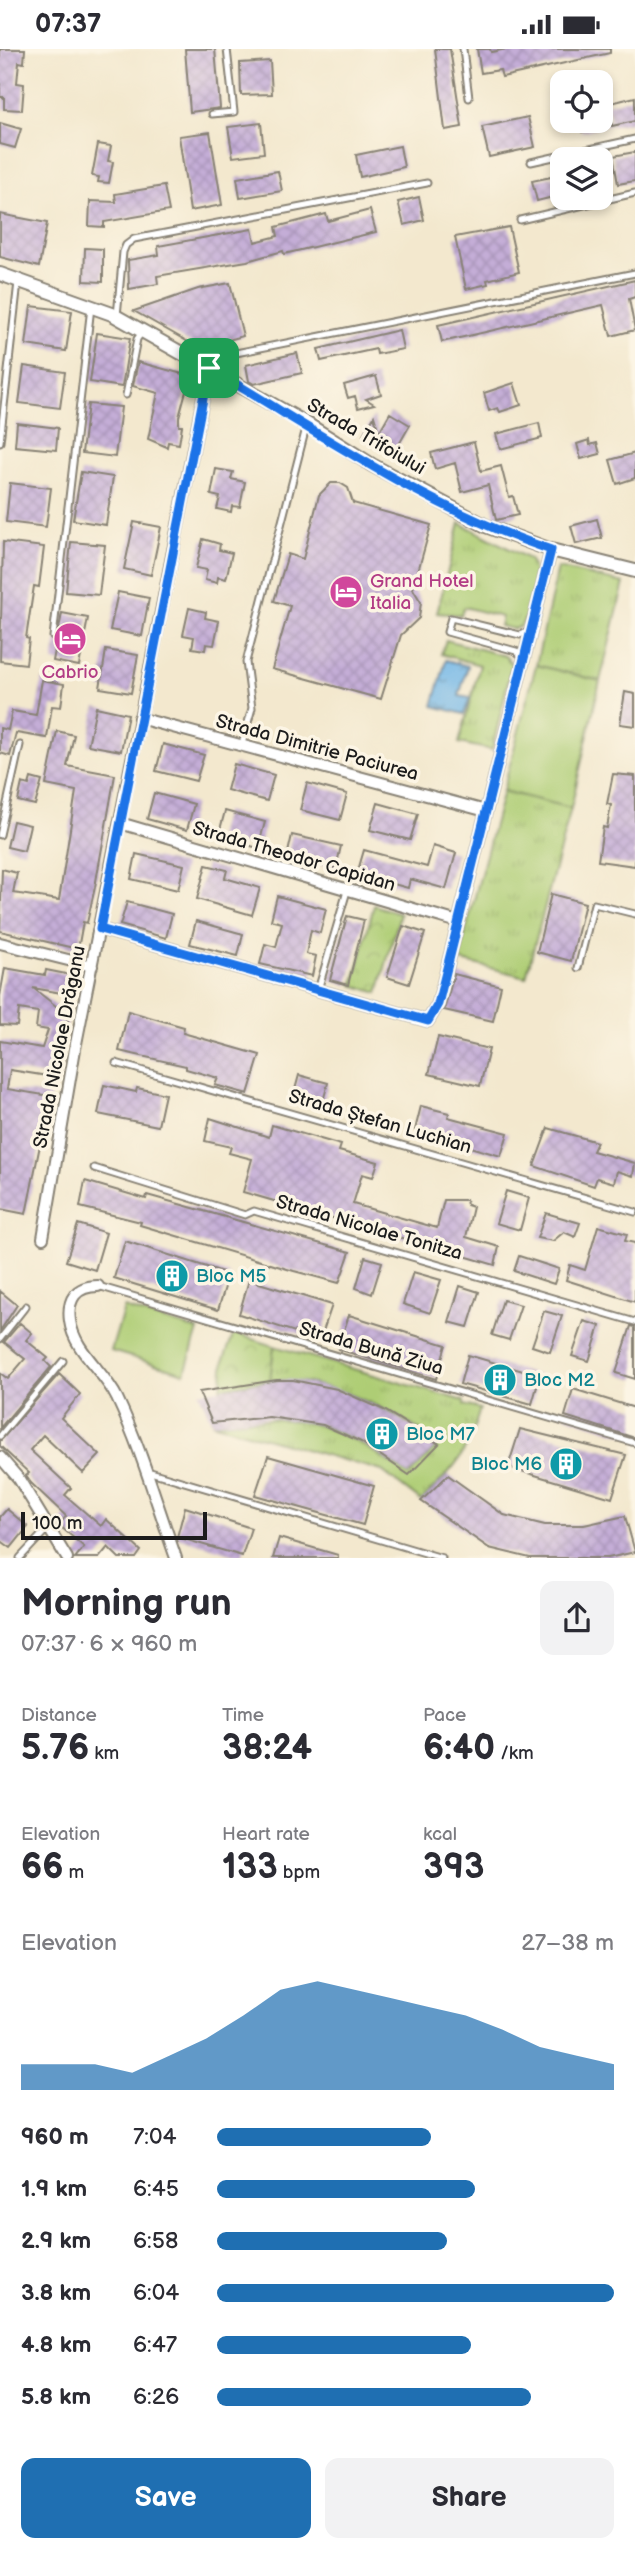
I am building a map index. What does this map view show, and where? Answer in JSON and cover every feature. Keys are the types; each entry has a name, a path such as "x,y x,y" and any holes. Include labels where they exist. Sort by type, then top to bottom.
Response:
{"street":[{"name":"Strada Trifoiului","path":"0,274 17,283 91,304 117,316 372,465 457,512 504,534 551,550 635,571"},
{"name":"Strada Nicolae Drăganu","path":"43,1238 205,366"},
{"path":"100,929 428,1021 438,1004 551,550"},
{"name":"Strada Dimitrie Paciurea","path":"139,718 486,811"},
{"name":"Strada Theodor Capidan","path":"120,823 458,922"},
{"path":"0,943 92,966"},
{"path":"98,1286 82,1287 75,1293 70,1310 70,1323 79,1343 113,1389 176,1558"},
{"path":"0,1457 19,1479 67,1558"}],"lane":[{"path":"212,114 234,112 226,49"},
{"path":"463,49 469,98"},
{"path":"530,162 635,139"},
{"path":"117,316 123,253 129,241 427,183"},
{"path":"520,220 635,193"},
{"path":"205,366 211,358 635,273"},
{"path":"0,442 17,283"},
{"path":"53,637 91,304"},
{"path":"126,395 137,339 143,331"},
{"path":"242,745 252,708 246,662 307,425"},
{"path":"525,660 516,651 447,632 451,618 520,635 532,630"},
{"path":"0,835 20,745"},
{"path":"318,991 347,891"},
{"path":"578,968 594,904 635,914"},
{"name":"Strada Ștefan Luchian","path":"116,1063 635,1212"},
{"name":"Strada Nicolae Tonitza","path":"94,1168 245,1215 254,1211 635,1322"},
{"name":"Strada Bună Ziua","path":"98,1286 635,1443"},
{"path":"0,1339 26,1306"},
{"path":"0,1436 63,1361"},
{"path":"144,1470 442,1558"},
{"path":"20,1558 49,1527"}],"green space":[{"path":"460,523 529,559 534,574 533,593 528,612 520,627 513,629 500,626 502,617 464,607 461,615 437,613"},
{"path":"558,568 624,583 600,681 536,665"},
{"path":"446,640 505,656 512,664 492,750 459,743 480,665 441,654"},
{"path":"536,665 600,681 571,808 503,791"},
{"path":"503,791 571,808 526,977 458,960"},
{"path":"374,905 400,914 378,993 353,985"},
{"path":"124,1308 198,1330 185,1373 111,1351"},
{"path":"234,1333 274,1346 270,1380 221,1388 224,1359"},
{"path":"274,1346 464,1401 464,1405 480,1409 464,1450 443,1479 421,1501 382,1471 212,1423 272,1419 317,1425 358,1443 409,1475 439,1444 401,1419 359,1398 315,1385 270,1380"}],"water":[{"path":"446,660 468,666 459,696 470,698 464,714 433,706"}],"building":[{"path":"0,49 25,49 24,63 19,62 17,83 24,84 22,110 4,109 4,97 0,97"},
{"path":"185,49 215,49 220,108 190,112"},
{"path":"435,49 450,49 462,127 445,130"},
{"path":"477,49 490,49 491,52 507,49 610,49 610,53 502,77 500,70 481,73"},
{"path":"270,61 272,94 241,95 240,63"},
{"path":"635,97 635,121 613,126 613,102"},
{"path":"528,117 535,147 489,157 482,127"},
{"path":"0,123 21,129 15,148 0,144"},
{"path":"261,123 264,153 233,157 228,127"},
{"path":"210,132 222,205 190,211 179,136"},
{"path":"98,144 111,146 108,161 113,162 109,183 98,182 99,177 92,176"},
{"path":"400,146 404,167 360,177 356,155"},
{"path":"635,152 635,181 618,184 613,156"},
{"path":"278,171 282,191 240,198 237,178"},
{"path":"550,177 550,198 537,201 532,181"},
{"path":"164,186 169,211 104,222 104,227 89,226 90,201 116,202 115,194"},
{"path":"419,197 424,220 404,225 398,202"},
{"path":"370,210 376,232 284,254 283,251 247,261 157,276 158,284 129,289 128,260 159,255 158,246 252,229 255,242 278,236 276,227 326,214 328,221"},
{"path":"0,214 47,223 39,267 0,257"},
{"path":"509,227 519,272 487,280 488,284 466,289 455,237"},
{"path":"85,248 103,249 103,282 84,281"},
{"path":"635,280 635,297 629,299 635,330 611,336 603,305 442,342 438,325"},
{"path":"230,283 243,336 199,348 134,311 198,289"},
{"path":"31,306 72,311 66,351 26,345"},
{"path":"399,330 403,349 377,354 376,349 321,361 318,349"},
{"path":"97,333 130,338 122,387 90,382"},
{"path":"297,353 302,373 254,384 249,381 246,365"},
{"path":"138,362 190,376 179,417 179,426 182,426 179,444 168,442 167,447 148,439 158,393 133,386"},
{"path":"24,366 65,372 60,408 19,403"},
{"path":"376,376 381,394 366,399 374,404 358,408 355,396 348,398 344,385"},
{"path":"514,383 521,405 500,412 498,408 489,411 484,393"},
{"path":"88,404 121,407 115,457 82,453"},
{"path":"390,413 410,425 394,453 363,435 374,416 379,432"},
{"path":"17,423 58,428 56,450 15,446"},
{"path":"539,423 542,438 500,449 496,434"},
{"path":"589,440 590,445 597,443 600,454 581,459 577,444"},
{"path":"474,442 481,471 501,466 509,497 513,496 518,515 496,520 488,485 462,492 455,463 435,469 431,453"},
{"path":"635,453 635,478 617,484 610,460"},
{"path":"216,469 233,472 231,479 245,482 240,507 232,506 231,512 217,509 220,497 211,495"},
{"path":"81,472 113,477 106,525 73,520"},
{"path":"10,483 51,488 46,527 6,522"},
{"name":"Grand Hotel Italia","path":"331,483 340,483 348,488 353,503 431,525 413,589 421,602 419,618 401,635 381,699 272,669 290,606 274,601 288,554 303,559 319,495"},
{"path":"597,519 602,538 576,544 571,526"},
{"path":"134,522 161,527 151,575 124,569"},
{"path":"203,539 220,544 219,550 232,553 226,579 218,577 217,583 205,580 207,570 196,568"},
{"path":"3,542 44,547 39,587 34,586 26,638 29,639 26,664 0,661"},
{"path":"71,542 105,545 99,595 66,592"},
{"path":"118,592 149,598 142,636 110,630"},
{"path":"189,608 206,612 205,618 219,621 214,645 206,644 205,650 192,648 194,637 183,635"},
{"path":"62,613 88,618 79,666 53,661"},
{"path":"106,650 138,655 131,693 100,688"},
{"path":"42,680 64,684 61,707 52,706 47,738 16,733 10,756 0,753 0,728 8,730 12,711 36,715"},
{"path":"625,692 635,694 635,726 620,724"},
{"path":"96,707 128,714 121,751 88,745"},
{"path":"57,731 74,735 67,766 115,775 95,887 87,923 83,922 78,949 0,931 2,869 17,873 13,893 59,900 76,791 46,785"},
{"path":"163,744 204,755 196,781 156,771"},
{"path":"234,764 274,775 267,801 227,790"},
{"path":"613,774 635,776 635,866 598,861 603,827 607,828 611,805 607,804"},
{"path":"31,778 42,781 35,805 18,801 22,783 29,785"},
{"path":"307,783 347,794 340,820 300,810"},
{"path":"154,793 194,804 187,830 147,819"},
{"path":"378,803 418,814 410,840 370,830"},
{"path":"225,811 265,822 258,848 218,837"},
{"path":"13,821 30,825 24,851 7,847"},
{"path":"292,835 341,846 336,868 287,857"},
{"path":"433,846 456,853 446,889 410,879 408,888 357,874 364,850 427,867"},
{"path":"136,854 184,865 178,890 131,879"},
{"path":"206,865 227,870 225,878 260,888 252,915 197,899"},
{"path":"551,894 585,903 571,961 537,952"},
{"path":"277,896 326,909 320,933 311,930 306,954 316,956 312,976 260,964 265,944 276,947 282,923 271,920"},
{"path":"127,902 172,914 166,938 120,925"},
{"path":"347,916 364,920 348,985 330,980"},
{"path":"196,921 243,934 238,956 190,944"},
{"path":"403,926 425,933 409,984 387,977"},
{"path":"5,968 45,975 46,970 76,976 73,995 33,988 65,1013 68,1022 59,1051 64,1052 60,1078 10,1070 7,1089 50,1096 26,1214 0,1209 0,1041 42,1048 48,1030 36,1028 38,1012 19,1009 17,1026 0,1025 0,996"},
{"path":"454,974 501,986 493,1021 444,1010"},
{"path":"128,1011 184,1027 183,1033 260,1055 248,1094 215,1085 218,1078 186,1069 186,1066 119,1051"},
{"path":"438,1037 489,1049 480,1086 429,1074"},
{"path":"299,1075 328,1083 322,1105 293,1097"},
{"path":"104,1085 136,1092 137,1088 165,1094 158,1126 98,1114"},
{"path":"421,1106 449,1113 448,1117 508,1133 501,1156 442,1139 441,1143 432,1140 433,1135 415,1130"},
{"path":"210,1118 269,1137 272,1125 341,1145 339,1151 378,1162 373,1177 362,1174 353,1204 437,1228 444,1200 466,1200 467,1205 473,1207 466,1237 499,1247 495,1265 243,1192 252,1159 229,1153 231,1147 205,1141"},
{"path":"548,1128 597,1142 593,1151 635,1163 633,1176 617,1171 614,1183 597,1178 594,1186 534,1166"},
{"path":"85,1181 146,1199 147,1195 350,1252 339,1283 294,1271 140,1225 141,1222 80,1207"},
{"path":"506,1191 529,1198 520,1230 496,1223"},
{"path":"546,1213 580,1223 575,1237 564,1232 553,1241 537,1238"},
{"path":"78,1224 106,1233 95,1270 66,1261"},
{"path":"598,1226 627,1234 625,1241 635,1243 635,1302 566,1280 570,1265 585,1270"},
{"name":"Bloc M5","path":"125,1241 229,1274 218,1310 114,1278"},
{"path":"519,1256 559,1269 554,1284 514,1271"},
{"path":"365,1257 382,1262 372,1294 356,1288"},
{"path":"413,1272 441,1280 430,1313 403,1304"},
{"path":"249,1280 332,1305 320,1340 239,1314"},
{"path":"460,1286 479,1292 468,1327 449,1322"},
{"path":"0,1291 17,1305 0,1331"},
{"path":"503,1300 521,1305 509,1340 492,1335"},
{"path":"544,1311 562,1316 550,1352 532,1346"},
{"path":"349,1315 446,1345 436,1379 338,1349"},
{"path":"584,1321 600,1326 589,1361 572,1356"},
{"path":"20,1323 32,1333 26,1340 48,1358 45,1361 51,1367 0,1428 0,1373 8,1379 25,1359 4,1342"},
{"path":"631,1326 635,1327 635,1379 616,1373"},
{"name":"Bloc M2","path":"468,1355 540,1376 532,1404 460,1384"},
{"path":"59,1374 80,1394 61,1418 100,1455 83,1473 43,1435 30,1450 71,1488 65,1495 101,1526 106,1519 141,1551 136,1558 119,1558 108,1547 99,1558 75,1558 84,1547 59,1525 66,1516 31,1483 26,1476 29,1473 0,1446 0,1441"},
{"name":"Bloc M7","path":"293,1380 337,1389 384,1410 439,1444 409,1475 361,1442 323,1425 269,1417 212,1423 199,1392"},
{"path":"573,1389 635,1408 635,1438 565,1416"},
{"name":"Bloc M6","path":"520,1429 626,1455 612,1498 508,1467"},
{"path":"268,1456 374,1486 363,1525 255,1495"},
{"path":"448,1475 504,1515 545,1525 584,1525 625,1516 635,1552 608,1558 530,1558 489,1548 421,1501"},
{"path":"185,1507 251,1528 242,1556 177,1537"},
{"path":"7,1509 28,1527 11,1548 0,1540 0,1517"},
{"path":"279,1538 338,1555 338,1558 273,1558"}],"place":[{"name":"Grand Hotel Italia","path":"346,592"},
{"name":"Cabrio","path":"70,639"},
{"name":"Bloc M5","path":"172,1276"},
{"name":"Bloc M2","path":"500,1380"},
{"name":"Bloc M7","path":"382,1434"},
{"name":"Bloc M6","path":"566,1464"}],"route":[{"path":"209,368 457,512 504,534 551,550 438,1004 428,1021 100,929 209,368"}]}
